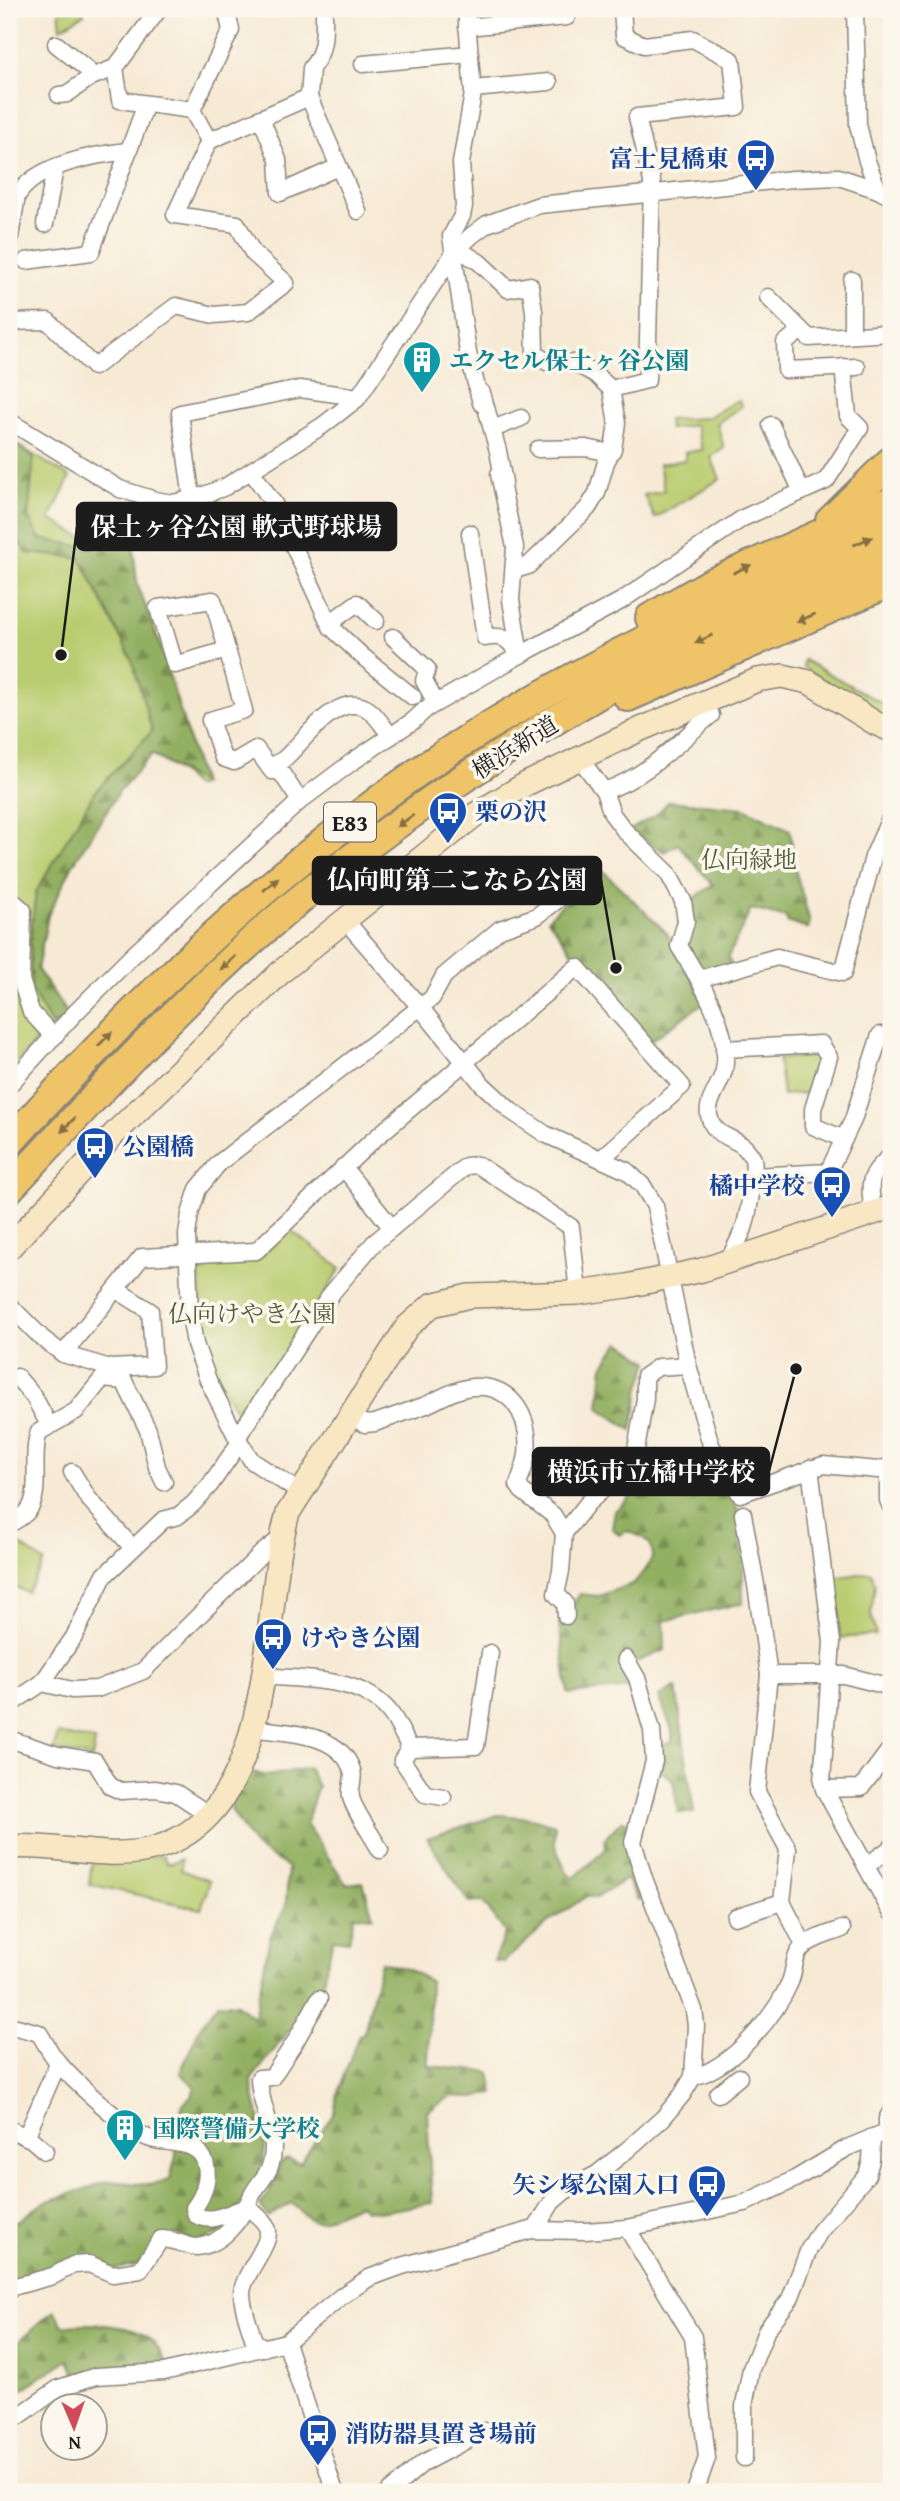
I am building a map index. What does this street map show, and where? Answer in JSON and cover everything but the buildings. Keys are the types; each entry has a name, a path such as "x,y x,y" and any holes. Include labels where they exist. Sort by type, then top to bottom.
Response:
{"highway":[{"path":"818,533 848,504 888,473"},
{"path":"435,760 531,688 711,583 891,502"},
{"name":"横浜新道","path":"9,1143 100,1044 178,966 289,869 435,760 517,709 686,620 755,586 891,529"},
{"name":"横浜新道","path":"9,1189 217,973 298,901 376,841 456,784 649,667 765,610 891,555"},
{"path":"510,750 891,582"},
{"path":"842,603 891,598"}],"street":[{"path":"59,95 68,94 91,77 115,68 159,9"},
{"path":"192,110 232,30 226,9"},
{"path":"324,9 323,43 317,61 310,68 309,97 358,211"},
{"path":"466,9 473,89 461,163 464,206 462,216 451,236 456,251 474,363 493,429 504,482"},
{"path":"611,389 647,380 652,181 636,117 737,107 732,60 693,39 643,45 634,41 624,36 622,9"},
{"path":"855,9 858,125 867,161 886,193"},
{"path":"467,27 567,18"},
{"path":"56,44 87,69 91,77"},
{"path":"363,64 470,54"},
{"path":"115,68 120,100 192,110"},
{"path":"473,89 549,82"},
{"path":"9,321 48,321 94,367 176,306 214,315 248,312 288,286 253,253 237,224 175,215 209,141 309,97"},
{"path":"26,261 91,252 146,104"},
{"path":"192,110 209,141"},
{"path":"261,118 278,160 280,193 338,167"},
{"path":"9,242 17,196 21,190 55,168 84,158 127,151"},
{"path":"45,224 55,168"},
{"path":"9,421 120,489 173,503 192,499 225,487 252,472 322,426 358,397 456,251 487,224 539,205 793,179 839,177 886,193"},
{"path":"456,251 479,262 508,289 530,285 535,354 547,362 574,363 595,374 611,389 617,423 611,453 597,493 588,508 528,566 514,570"},
{"path":"456,251 468,353 481,403"},
{"path":"852,279 852,335"},
{"path":"768,297 809,338 891,333"},
{"path":"9,1085 140,948 300,801 391,736 424,703 621,601 743,519 826,481 860,428 848,416 850,367 786,370 785,343 801,330"},
{"path":"192,499 180,413 300,389 358,397"},
{"path":"493,429 521,418"},
{"path":"770,425 802,492"},
{"path":"538,449 586,448 611,453"},
{"path":"495,451 515,547 511,600 520,655"},
{"path":"252,472 274,504 330,624 362,656 424,703"},
{"path":"470,533 485,638 497,636 506,639 520,655"},
{"path":"227,650 175,665 158,608 213,600 244,710 210,720 223,758 234,762 256,749 272,771 281,771 300,801"},
{"path":"330,624 357,603 376,621"},
{"path":"393,637 427,669 424,703"},
{"path":"604,791 649,770 717,706 757,680 782,677 809,682 891,730"},
{"path":"269,767 282,761 326,716 348,706 357,705 370,710 391,736"},
{"path":"9,1248 172,1075 282,971 476,814 526,784 641,729 717,706"},
{"path":"581,760 604,791 612,814 625,831 668,873 683,901 686,921 679,946 699,979 724,1038 724,1069 718,1090 708,1108 709,1115 712,1127 744,1146 753,1159 745,1226 728,1262"},
{"path":"699,979 777,957 843,973 873,857 891,816"},
{"path":"301,1493 252,1461 208,1380 195,1344 190,1315 187,1255 190,1214 198,1189 219,1163 432,998 444,976 500,929 537,916 584,879"},
{"path":"9,898 23,910 21,980 31,1012 54,1037"},
{"path":"344,919 482,1084 511,1111 545,1134 626,1171 643,1186 654,1206 688,1365 711,1445 740,1494 823,1465 878,1470 889,1467 888,1500 891,1507"},
{"path":"63,1354 142,1257 256,1251 343,1167 577,967 682,1086 601,1159"},
{"path":"753,1176 828,1172 853,1120 880,1035 891,1038"},
{"path":"724,1049 821,1044 829,1057 813,1109 813,1126 844,1139"},
{"path":"9,1847 126,1853 151,1849 190,1832 211,1816 235,1778 257,1710 281,1538 288,1513 407,1327 432,1305 469,1296 578,1293 670,1277 728,1262 882,1210 869,1187 877,1167 891,1156"},
{"path":"9,1705 42,1684 74,1637 104,1576 163,1520 178,1516 194,1504 210,1486 331,1294 374,1243 466,1166 478,1165 571,1227 578,1293"},
{"path":"343,1167 392,1228"},
{"path":"9,1524 27,1512 33,1504 36,1440 39,1432 76,1411 102,1378 154,1366 150,1311 117,1290"},
{"path":"9,1306 63,1354 121,1374 148,1430 157,1467 164,1482"},
{"path":"566,1616 565,1603 556,1594 564,1533 588,1503 627,1468 635,1455 645,1399 645,1376 658,1367 688,1365"},
{"path":"17,1377 34,1397 49,1425"},
{"path":"351,1417 365,1424 375,1423 424,1406 462,1388 482,1386 502,1392 516,1404 524,1419 527,1456 519,1485 522,1491 553,1514 564,1533"},
{"path":"810,1468 832,1642 822,1781 891,1912"},
{"path":"72,1472 88,1498 132,1547"},
{"path":"743,1514 769,1675 757,1792 788,1849 782,1902 804,1945"},
{"path":"42,1684 72,1690 97,1689 143,1671 262,1553 281,1538"},
{"path":"410,1748 476,1746 490,1653"},
{"path":"535,2230 552,2202 597,2174 663,2118 693,2077 696,2026 694,2010 633,1842 654,1761 652,1730 637,1678 626,1659"},
{"path":"769,1675 844,1675 891,1687"},
{"path":"263,1676 344,1684 359,1689 388,1710 410,1748"},
{"path":"251,1728 304,1735 324,1741 342,1753 353,1771 351,1798 380,1850"},
{"path":"9,1739 58,1755 95,1761 110,1786 121,1791 156,1789 176,1793 211,1816"},
{"path":"410,1748 402,1760 417,1783 425,1794 443,1797"},
{"path":"824,1789 861,1788 891,1748"},
{"path":"866,1866 891,1849"},
{"path":"735,1917 782,1902"},
{"path":"693,2077 715,2068 768,2021 791,1980 797,1954 804,1945 842,1929"},
{"path":"9,2291 12,2287 53,2276 73,2265 89,2264 113,2274 141,2270 161,2239 173,2239 197,2247 223,2237 248,2207 249,2200 267,2176 272,2155 273,2143 259,2088 259,2078 272,2077 319,1999"},
{"path":"9,2025 40,2033 58,2063 128,2127 148,2137 193,2148 200,2154 206,2165 207,2177 200,2200 194,2208 196,2215 203,2220 248,2207"},
{"path":"26,2137 58,2063"},
{"path":"715,2068 728,2086"},
{"path":"744,2458 744,2406 751,2369 767,2329 790,2300 809,2249 820,2231 867,2175 891,2112"},
{"path":"9,2129 45,2151"},
{"path":"9,2423 59,2388 96,2376 164,2372 286,2342 343,2295 369,2278 402,2266 535,2230 627,2228 745,2203 795,2179 847,2148 883,2132"},
{"path":"248,2207 268,2229 267,2242 245,2278 242,2294 254,2341 264,2347"},
{"path":"627,2228 693,2337 706,2458 695,2492"},
{"path":"286,2342 335,2492"},
{"path":"389,2492 423,2463 484,2431"}],"green space":[{"path":"59,9 82,9 84,14 61,28"},
{"path":"738,400 742,406 717,423 724,448 711,457 720,479 655,518 644,495 664,491 659,464 685,460 685,452 702,450 695,425 669,429 668,420 706,418"},
{"path":"9,440 70,477 50,519 91,542 98,539 121,503 129,506 137,584 160,645 202,784 195,787 186,777 152,754 113,796 72,866 48,915 37,969 67,1013 62,1022 39,1038 9,1071"},
{"path":"9,440 34,457 28,517 40,539 91,548 113,534 118,516 124,515 124,505 129,506 137,584 160,645 202,784 152,754 120,790 72,866 48,915 37,969 67,1013 62,1022 51,1024 31,990 30,939 36,892 94,793 152,731 132,660 80,558 27,553 9,527"},
{"path":"804,660 891,708 891,721 803,667"},
{"name":"仏向緑地","path":"669,801 744,808 790,830 795,869 810,922 808,929 787,922 787,918 751,909 728,957 731,964 702,976 685,946 688,902 713,885 678,844 664,852 630,830 656,815"},
{"path":"599,867 667,933 705,1002 650,1041 584,968 548,919"},
{"path":"815,1056 819,1061 809,1093 783,1095 778,1059"},
{"name":"仏向けやき公園","path":"290,1230 341,1268 247,1414 237,1414 208,1358 201,1319 199,1268 204,1263 256,1261"},
{"path":"620,1342 649,1362 640,1387 632,1430 599,1408 603,1366"},
{"path":"713,1468 737,1508 743,1557 743,1603 664,1621 665,1650 626,1666 632,1688 568,1694 559,1623 580,1594 599,1596 634,1583 653,1556 651,1545 642,1537 627,1531 619,1535 612,1528 615,1511 643,1485 669,1489 694,1501"},
{"path":"9,1537 44,1562 27,1592 11,1586 9,1588"},
{"path":"871,1572 875,1584 871,1614 876,1635 840,1638 833,1578"},
{"path":"676,1688 694,1813 678,1813 673,1781 658,1768 660,1745 672,1742 672,1730 659,1696"},
{"path":"58,1734 95,1741 92,1758 53,1750"},
{"path":"308,1768 318,1786 306,1824 346,1884 363,1882 373,1917 354,1915 349,1941 333,1939 321,1989 251,2080 265,2146 262,2172 222,2232 197,2243 175,2234 137,2266 114,2269 90,2260 9,2284 9,2227 45,2202 109,2181 151,2185 170,2179 176,2156 175,2132 183,2104 192,2096 195,2086 180,2073 200,2027 218,2003 237,2004 254,2018 270,1937 286,1906 288,1867 255,1847 228,1805 248,1771 268,1776"},
{"path":"498,1815 531,1818 555,1825 554,1843 566,1871 574,1878 606,1849 604,1839 622,1820 630,1822 629,1844 648,1897 638,1900 626,1879 596,1898 587,1896 547,1923 504,1962 494,1961 505,1932 482,1901 469,1903 427,1838"},
{"path":"163,1855 167,1864 182,1859 181,1870 210,1881 201,1909 89,1884 92,1861"},
{"path":"381,1962 407,1969 430,1981 428,2066 490,2072 494,2094 452,2096 427,2111 432,2203 386,2211 365,2210 360,2204 321,2221 312,2221 291,2203 268,2217 260,2206 274,2183 280,2163 287,2159 300,2163 334,2113 338,2091 359,2035 364,2033"},
{"path":"54,2310 63,2326 107,2325 141,2333 155,2344 167,2365 75,2374 69,2359 9,2398 9,2350"}],"place":[{"name":"富士見橋東","path":"756,192"},
{"name":"エクセル保土ヶ谷公園","path":"422,394"},
{"name":"保土ヶ谷公園 軟式野球場","path":"61,655"},
{"name":"栗の沢","path":"448,845"},
{"name":"仏向町第二こなら公園","path":"616,968"},
{"name":"公園橋","path":"95,1180"},
{"name":"橘中学校","path":"832,1219"},
{"name":"横浜市立橘中学校","path":"796,1369"},
{"name":"けやき公園","path":"273,1671"},
{"name":"国際警備大学校","path":"125,2162"},
{"name":"矢シ塚公園入口","path":"707,2218"},
{"name":"消防器具置き場前","path":"318,2467"}]}
